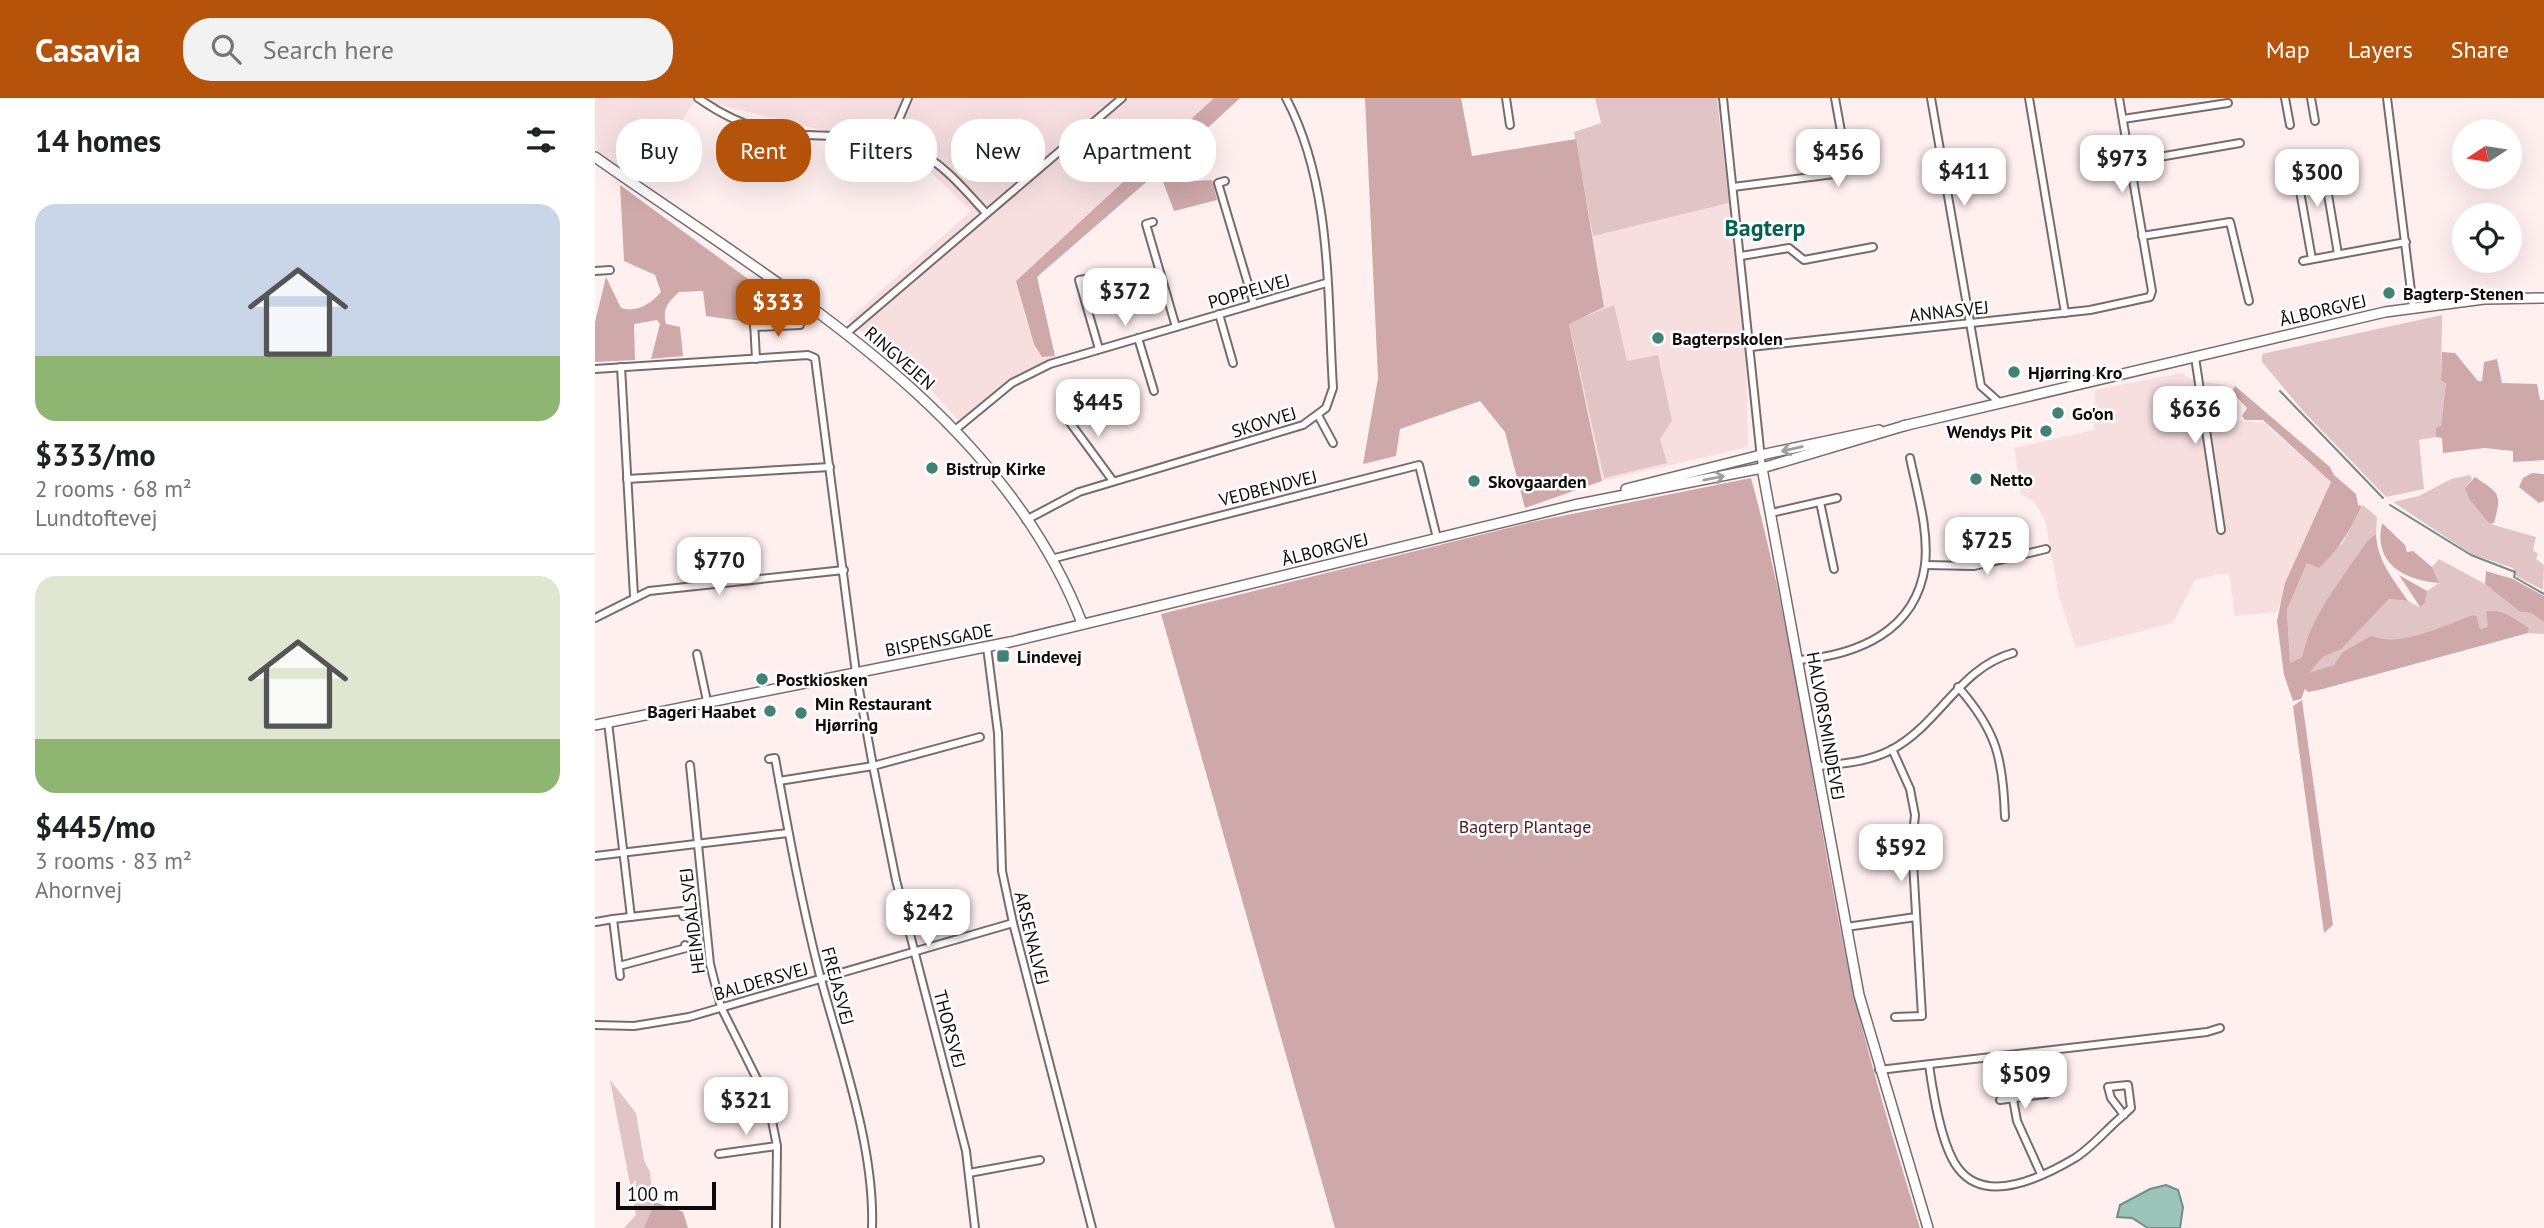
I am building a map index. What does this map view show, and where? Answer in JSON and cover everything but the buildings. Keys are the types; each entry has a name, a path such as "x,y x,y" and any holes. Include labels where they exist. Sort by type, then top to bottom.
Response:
{"main road":[{"name":"RINGVEJEN","path":"595,157 848,332 905,380 955,430 1026,520 1051,559 1082,623"},
{"name":"ÅLBORGVEJ","path":"1082,623 1574,505 1761,455 1907,425 2413,307 2484,299 2544,298"},
{"name":"ÅLBORGVEJ","path":"1574,505 1762,468 1907,425"},
{"name":"HALVORSMINDEVEJ","path":"1762,468 1845,927 1879,1070 1928,1228"},
{"name":"BISPENSGADE","path":"595,725 987,647 1082,623"}],"street":[{"path":"698,98 736,121 768,130 825,135"},
{"path":"899,119 908,98"},
{"path":"848,332 985,212 1122,98"},
{"name":"SKOVVEJ","path":"1026,520 1070,496 1113,481 1303,425 1318,417 1326,408 1333,388 1315,174 1302,132 1286,98"},
{"path":"1506,98 1510,125"},
{"path":"1723,98 1762,468"},
{"path":"1733,187 1842,173 1846,159 1835,98"},
{"path":"1931,98 1981,386 2000,403"},
{"path":"2029,98 2065,313"},
{"path":"2119,98 2142,236 2230,222 2249,301"},
{"path":"2285,98 2290,125"},
{"path":"2311,98 2315,121"},
{"path":"2387,98 2413,307"},
{"path":"2123,120 2228,103"},
{"path":"2130,162 2240,143"},
{"path":"2322,159 2338,254"},
{"path":"937,163 985,212"},
{"path":"2295,163 2312,259"},
{"path":"1225,181 1218,183 1254,304"},
{"path":"1153,222 1146,224 1176,327"},
{"name":"ANNASVEJ","path":"1751,347 2065,313 2150,297 2142,236"},
{"path":"2303,261 2406,242"},
{"path":"1741,256 1789,248 1804,260 1873,247"},
{"path":"595,271 610,270"},
{"path":"1085,279 1079,280 1099,349"},
{"name":"POPPELVEJ","path":"955,430 993,397 1032,371 1326,283"},
{"path":"753,302 756,359"},
{"path":"1219,314 1233,363"},
{"path":"754,327 800,325"},
{"path":"1138,338 1154,391"},
{"path":"595,369 808,355 815,358 856,673"},
{"path":"2195,357 2221,530"},
{"path":"621,368 634,596"},
{"path":"1063,414 1113,481"},
{"path":"1318,417 1333,443"},
{"path":"1798,660 1839,656 1870,644 1903,616 1921,582 1925,565 1924,529 1910,458"},
{"name":"VEDBENDVEJ","path":"1051,559 1419,465 1437,538"},
{"path":"627,479 830,467"},
{"path":"1771,513 1837,498"},
{"path":"1820,502 1834,569"},
{"path":"1925,565 1974,566 2046,549"},
{"path":"595,618 634,596 649,591 843,570"},
{"name":"ARSENALVEJ","path":"987,647 998,733 1002,871 1092,1228"},
{"path":"1817,766 1856,761 1892,749 1909,738 1958,687 1988,662 2013,653"},
{"path":"698,654 707,701"},
{"name":"THORSVEJ","path":"856,673 873,766 969,1173 975,1228"},
{"path":"1958,687 1978,709 1996,740 2004,775 2005,817"},
{"path":"608,722 631,917"},
{"path":"779,781 873,766 980,737"},
{"path":"1892,749 1912,800 1922,1016 1895,1017"},
{"name":"FREJASVEJ","path":"769,759 775,758 803,909 863,1145 871,1228"},
{"name":"HEIMDALSVEJ","path":"690,765 708,955 722,1007 768,1101 777,1146 776,1228"},
{"path":"595,856 788,833"},
{"path":"1878,838 1881,863"},
{"path":"1879,849 1912,845"},
{"path":"596,922 682,911 683,916"},
{"path":"1845,927 1916,917"},
{"path":"613,919 620,976"},
{"name":"BALDERSVEJ","path":"595,1025 662,1023 1013,923"},
{"path":"619,966 685,948 685,945"},
{"path":"1879,1070 2207,1032 2220,1028"},
{"path":"1929,1065 1950,1155 1964,1176 1975,1183 1997,1186 2022,1182 2076,1157 2124,1115 2131,1108 2128,1086 2108,1087 2124,1115"},
{"path":"2000,1100 2046,1094"},
{"path":"2013,1098 2017,1121 2041,1174"},
{"path":"719,1154 777,1146"},
{"path":"969,1173 1040,1160"}],"shaded area":[{"path":"595,98 1214,98 1191,119 1059,119 1059,182 1123,182 1016,281 1042,357 1055,356 1057,366 1000,395 965,428 932,391 848,320 971,211 937,178 937,119 825,119 825,131 811,127 811,119 777,119 696,99 683,119 616,119 616,164 595,149"},
{"path":"1595,98 1717,98 1729,203 1593,236 1574,132 1601,123"},
{"name":"Bagterpskolen","path":"1729,203 1746,353 1748,447 1602,481 1569,323 1604,307 1593,236"},
{"path":"1614,305 1627,361 1658,355 1672,421 1660,439 1667,463 1604,478 1569,323"},
{"path":"2442,315 2441,381 2446,382 2441,427 2436,428 2436,437 2419,440 2424,489 2386,497 2303,411 2262,362 2262,354"},
{"path":"2182,373 2191,379 2229,386 2234,420 2264,423 2331,482 2277,612 2235,616 2229,574 2221,574 2195,580 2173,623 2076,648 2059,596 2045,520 2035,503 2021,494 2014,448 2094,430 2095,390"},
{"path":"2470,475 2472,479 2465,488 2490,524 2536,537 2533,550 2538,554 2536,559 2544,565 2543,590 2516,576 2513,568 2471,554 2393,502 2419,496 2451,479"},
{"path":"2363,505 2377,517 2376,534 2367,541 2329,596 2306,641 2302,657 2290,663 2287,610 2307,563 2342,544"},
{"path":"2439,559 2485,584 2520,612 2531,613 2544,622 2544,634 2528,633 2529,628 2509,615 2486,611 2489,627 2480,629 2477,616 2473,615 2409,638 2383,640 2371,637 2334,665 2308,674 2323,657 2341,648 2389,599 2408,601 2419,607 2425,603 2427,591 2439,583 2432,567"},
{"path":"610,1080 636,1113 644,1160 650,1172 655,1218 649,1228 624,1228 636,1215"},
{"path":"2166,1185 2178,1190 2183,1207 2180,1228 2148,1228 2132,1218 2117,1217 2120,1205 2150,1189"}],"green space":[{"path":"1214,98 1240,98 1216,120 1191,119"},
{"path":"1365,98 1461,98 1472,156 1576,139 1604,307 1569,324 1602,481 1525,508 1505,432 1480,401 1400,429 1396,456 1363,464 1378,378"},
{"path":"1123,182 1146,182 1037,277 1055,356 1042,357 1034,344 1016,281"},
{"path":"1163,182 1212,182 1217,200 1174,211"},
{"path":"620,185 748,279 749,322 706,316 703,291 679,292 667,306 665,319 666,324 680,327 683,356 651,359 660,324 657,320 634,324 635,360 595,362 595,322 606,277 621,308 643,306 661,292 655,275 624,261"},
{"path":"2442,352 2455,353 2478,381 2482,381 2484,362 2497,359 2502,383 2537,384 2540,400 2544,400 2544,460 2513,462 2513,451 2485,448 2443,453 2442,438 2436,437 2436,428 2441,426 2446,383 2441,381"},
{"path":"2235,386 2330,467 2334,475 2356,494 2358,505 2362,506 2343,539 2326,561 2319,568 2307,563 2287,610 2290,663 2302,657 2306,641 2329,596 2367,541 2376,534 2383,562 2408,601 2389,599 2341,649 2323,657 2309,673 2334,665 2343,652 2371,636 2383,639 2409,637 2473,615 2477,616 2480,629 2488,627 2486,611 2509,615 2529,628 2528,633 2319,690 2308,692 2305,689 2301,699 2293,701 2284,675 2277,621 2285,583 2331,482 2263,420 2245,420 2242,416 2247,408 2232,392"},
{"path":"2532,473 2544,474 2544,501 2539,503 2519,487 2523,478"},
{"path":"2475,477 2497,495 2498,506 2494,523 2490,524 2470,500 2465,488"},
{"name":"Bagterp Plantage","path":"1751,478 1780,600 1855,1000 1920,1228 1335,1228 1161,614 1532,522"},
{"path":"2382,523 2405,545 2407,552 2413,551 2432,567 2439,583 2414,578 2394,567 2382,549"},
{"path":"2486,571 2513,579 2544,596 2544,622 2531,613 2520,612 2485,584"},
{"path":"2399,575 2427,591 2425,603 2420,607"},
{"path":"2302,700 2333,925 2324,933 2293,706"},
{"path":"655,1202 683,1212 688,1228 644,1228"}],"waterway":[{"path":"2280,391 2383,498"},
{"path":"2390,505 2471,555 2515,572 2514,577 2544,594"}],"place":[{"name":"Bagterp-Stenen","path":"2389,293"},
{"name":"Bagterpskolen","path":"1658,338"},
{"name":"Hjørring Kro","path":"2014,372"},
{"name":"Go'on","path":"2058,413"},
{"name":"Wendys Pit","path":"2046,431"},
{"name":"Bistrup Kirke","path":"932,468"},
{"name":"Netto","path":"1976,479"},
{"name":"Skovgaarden","path":"1474,481"},
{"name":"Lindevej","path":"1003,656"},
{"name":"Postkiosken","path":"762,679"},
{"name":"Bageri Haabet","path":"770,711"},
{"name":"Min Restaurant Hjørring","path":"801,713"}],"district":[{"name":"Bagterp","path":"1765,227"}]}
